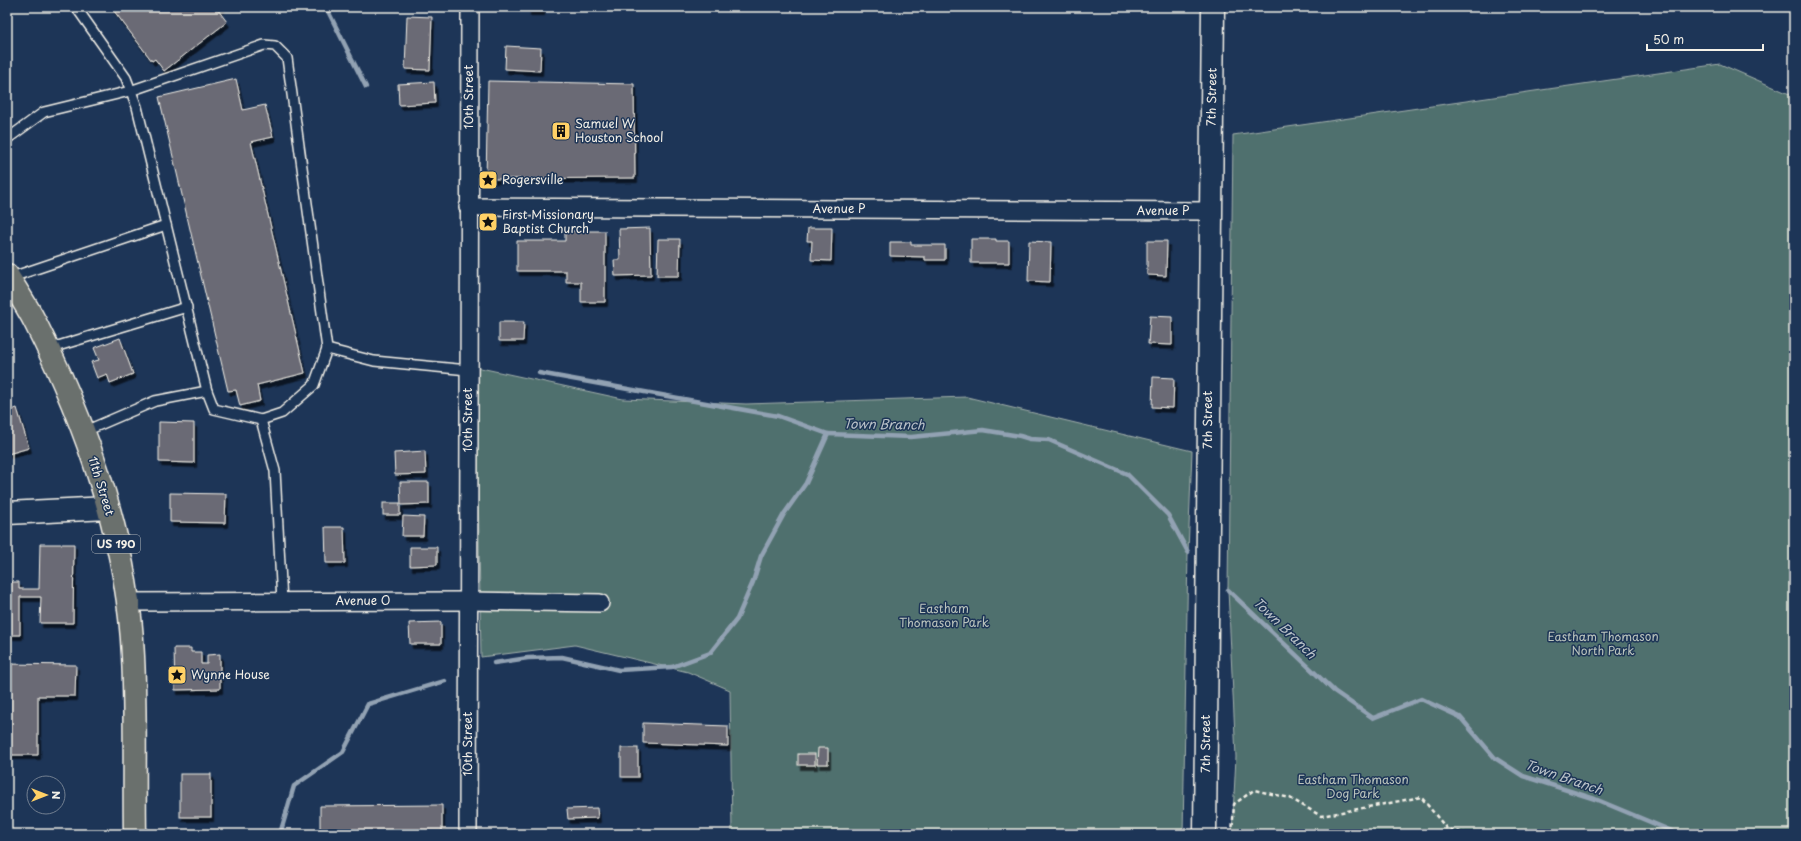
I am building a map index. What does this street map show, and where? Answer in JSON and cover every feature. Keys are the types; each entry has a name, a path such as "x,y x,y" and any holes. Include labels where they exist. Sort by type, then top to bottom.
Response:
{"main road":[{"name":"11th Street","path":"8,276 34,321 48,350 83,432 108,508 120,558 133,655 135,834"}],"street":[{"name":"10th Street","path":"468,834 468,207 470,7"},
{"name":"7th Street","path":"1206,834 1210,211 1213,7"},
{"name":"Avenue P","path":"468,207 1210,211"},
{"path":"7,513 108,508"},
{"name":"Avenue O","path":"127,602 468,601 600,603"}],"lane":[{"path":"7,139 44,112 130,92 264,45 275,46 287,58 327,349 314,385 282,413 261,420 214,409 208,391 137,108 130,92 126,78 76,7"},
{"path":"8,276 166,225"},
{"path":"48,350 187,307"},
{"path":"327,349 374,361 468,370"},
{"path":"83,432 155,401 208,391"},
{"path":"261,420 275,471 282,602"}],"path":[{"path":"1232,834 1234,804 1254,790 1290,798 1321,816 1421,797 1447,829 1469,834"}],"green space":[{"path":"1720,64 1794,96 1794,834 1232,834 1236,757 1228,590 1233,135"},
{"name":"Eastham Thomason Park","path":"476,367 623,399 746,404 967,397 1192,451 1188,552 1183,834 732,834 730,690 688,672 575,645 481,657"}],"building":[{"path":"111,7 223,7 218,10 227,22 164,71 155,59 152,61"},
{"path":"528,7 542,7 542,11 528,11"},
{"path":"407,16 432,17 430,70 405,69"},
{"path":"506,46 541,48 540,71 505,69"},
{"path":"236,79 243,110 265,105 273,137 251,142 305,373 257,385 260,401 240,406 236,390 228,391 159,97"},
{"name":"Samuel W Houston School","path":"488,81 634,84 635,178 486,179"},
{"path":"434,82 435,103 399,105 398,84"},
{"path":"650,228 651,275 615,276 614,260 620,260 619,229"},
{"path":"808,228 832,228 831,261 811,260 812,241 807,241"},
{"path":"565,231 605,231 605,302 581,302 581,282 566,282 566,271 517,271 517,241 565,241"},
{"path":"658,239 680,239 679,276 657,276"},
{"path":"971,239 996,239 996,241 1009,241 1009,263 971,263"},
{"path":"1029,241 1051,242 1050,282 1028,281"},
{"path":"1147,241 1167,241 1166,276 1147,275"},
{"path":"890,242 911,242 911,245 945,245 945,260 925,260 925,257 890,256"},
{"path":"1150,316 1172,317 1172,345 1148,344"},
{"path":"499,322 524,322 523,341 499,341"},
{"path":"120,338 133,374 110,383 107,374 97,378 91,362 99,360 94,348"},
{"path":"1153,377 1174,378 1173,408 1152,407"},
{"path":"17,408 29,448 8,454 7,411"},
{"path":"159,422 194,423 194,463 159,462"},
{"path":"425,451 426,474 395,475 394,453"},
{"path":"400,482 429,482 429,504 401,505"},
{"path":"170,493 226,494 225,523 170,522"},
{"path":"383,503 400,503 400,515 383,515"},
{"path":"403,516 424,517 423,536 402,536"},
{"path":"325,527 344,527 345,563 326,563"},
{"path":"40,544 74,544 73,623 40,623 41,597 20,597 20,635 7,635 7,582 19,582 19,589 39,589"},
{"path":"410,547 437,547 437,565 410,566"},
{"path":"441,622 441,644 410,644 409,623"},
{"path":"174,648 191,648 191,652 201,652 201,664 207,664 207,655 220,654 220,689 175,690"},
{"path":"7,664 76,665 75,696 38,696 38,755 7,755"},
{"path":"643,723 728,726 728,746 643,743"},
{"path":"621,748 638,748 638,777 621,777"},
{"path":"818,748 828,748 828,764 817,764"},
{"path":"798,754 815,754 815,765 798,765"},
{"path":"180,774 211,774 211,817 180,817"},
{"path":"442,805 442,834 320,834 320,806"},
{"path":"597,808 598,818 568,819 567,809"}],"waterway":[{"name":"Town Branch","path":"326,7 366,87"},
{"name":"Town Branch","path":"539,373 778,416 828,434 911,437 983,430 1030,439 1049,440 1127,474 1168,515 1188,552"},
{"path":"494,663 528,658 562,657 619,670 672,667 710,653 737,619 753,582 761,556 784,514 806,483 828,434"},
{"name":"Town Branch","path":"1228,590 1334,691 1373,718 1421,699 1460,717 1495,758 1523,776 1595,799 1679,834"},
{"path":"280,834 294,786 343,752 368,704 445,681"}],"place":[{"name":"Samuel W Houston School","path":"561,131"},
{"name":"Rogersville","path":"488,180"},
{"name":"First Missionary Baptist Church","path":"488,222"},
{"name":"Wynne House","path":"177,675"}],"park label":[{"name":"Eastham Thomason North Park","path":"1603,644"},
{"name":"Eastham Thomason Dog Park","path":"1353,787"}]}
